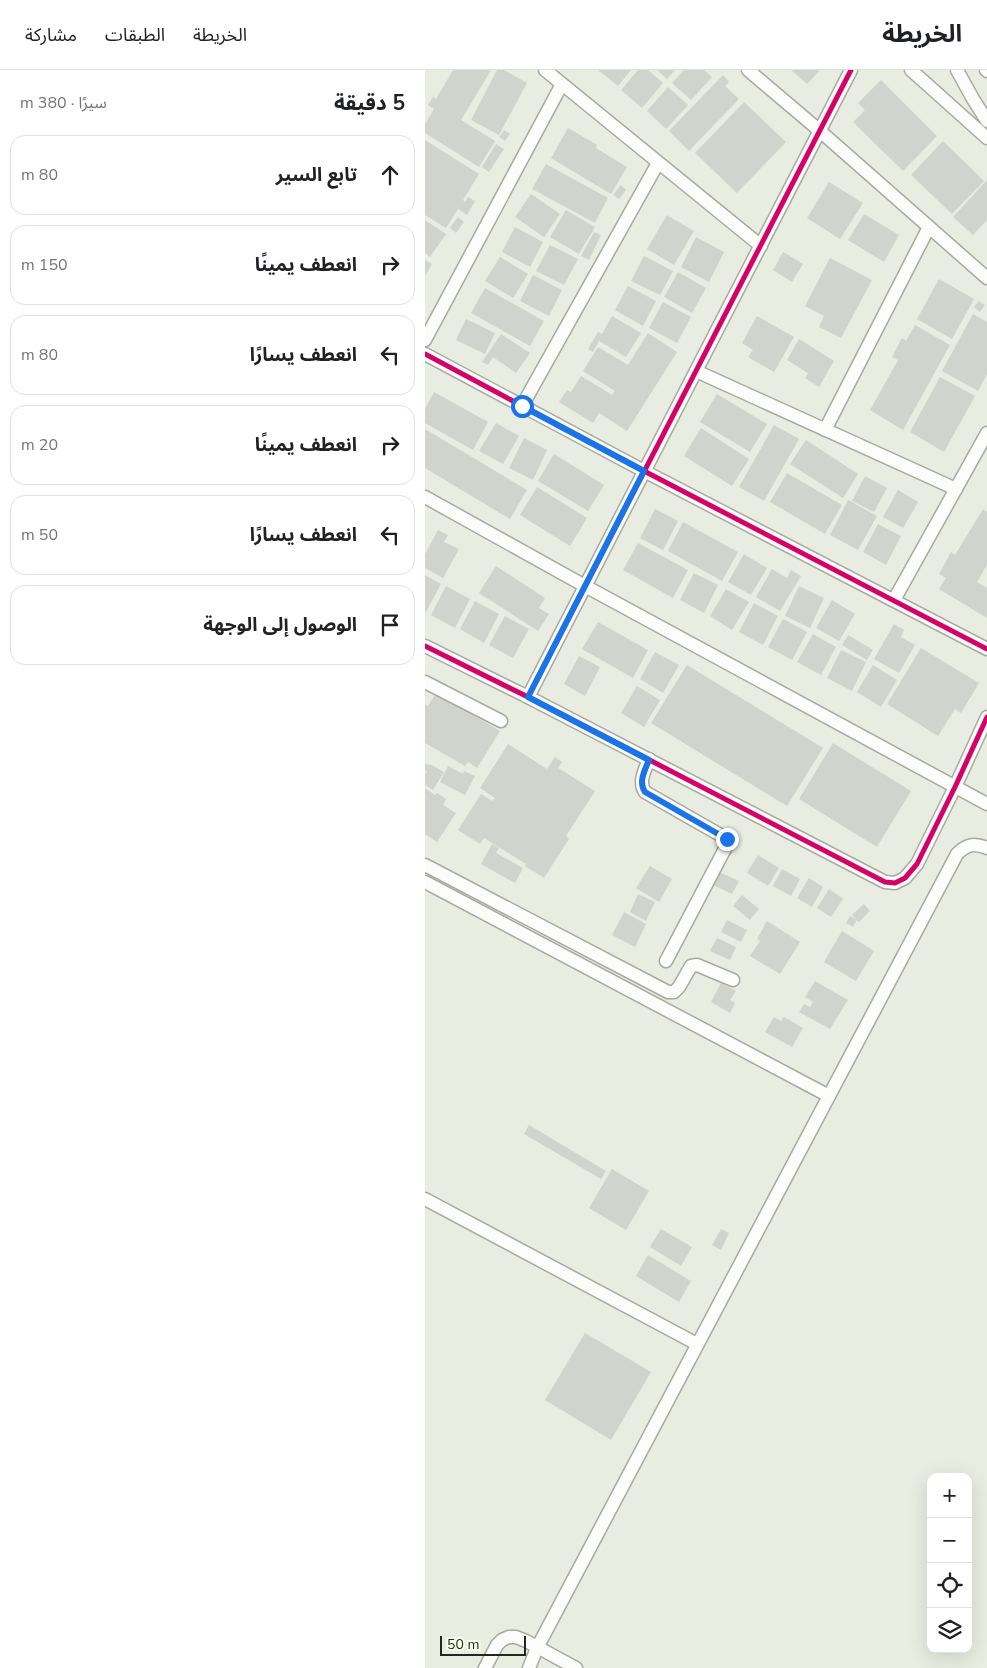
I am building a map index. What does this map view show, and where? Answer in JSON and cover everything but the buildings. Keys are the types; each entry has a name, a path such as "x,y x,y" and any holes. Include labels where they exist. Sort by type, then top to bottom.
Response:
{"street":[{"path":"545,70 761,246"},
{"path":"747,70 820,130 987,278"},
{"path":"528,697 851,70"},
{"path":"911,70 987,138"},
{"path":"957,70 987,121"},
{"path":"425,340 562,84"},
{"path":"522,406 658,163"},
{"path":"825,430 929,227"},
{"path":"425,354 644,471 987,649"},
{"path":"696,371 956,489"},
{"path":"894,600 987,432"},
{"path":"425,497 987,804"},
{"path":"425,646 528,697 885,882 895,883 905,878 917,864 987,718"},
{"path":"425,682 501,720"},
{"path":"649,760 642,777 642,788 645,792 723,836 727,839 728,843 666,961"},
{"path":"529,1668 537,1648 957,854 963,848 972,844 987,848"},
{"path":"425,864 667,992 674,992 679,987 691,966 697,965 733,980"},
{"path":"425,882 829,1096"},
{"path":"425,1199 697,1344"},
{"path":"485,1668 497,1645 509,1637 516,1637 576,1668"},
{"path":"522,1668 537,1648"}],"cycle path":[{"path":"528,697 851,70"},
{"path":"425,354 644,471 987,649"},
{"path":"425,646 528,697 885,882 895,883 905,878 917,864 987,717"}],"route":[{"path":"522,406 644,471 528,697 649,760 642,777 642,788 645,792 727,839"}]}
